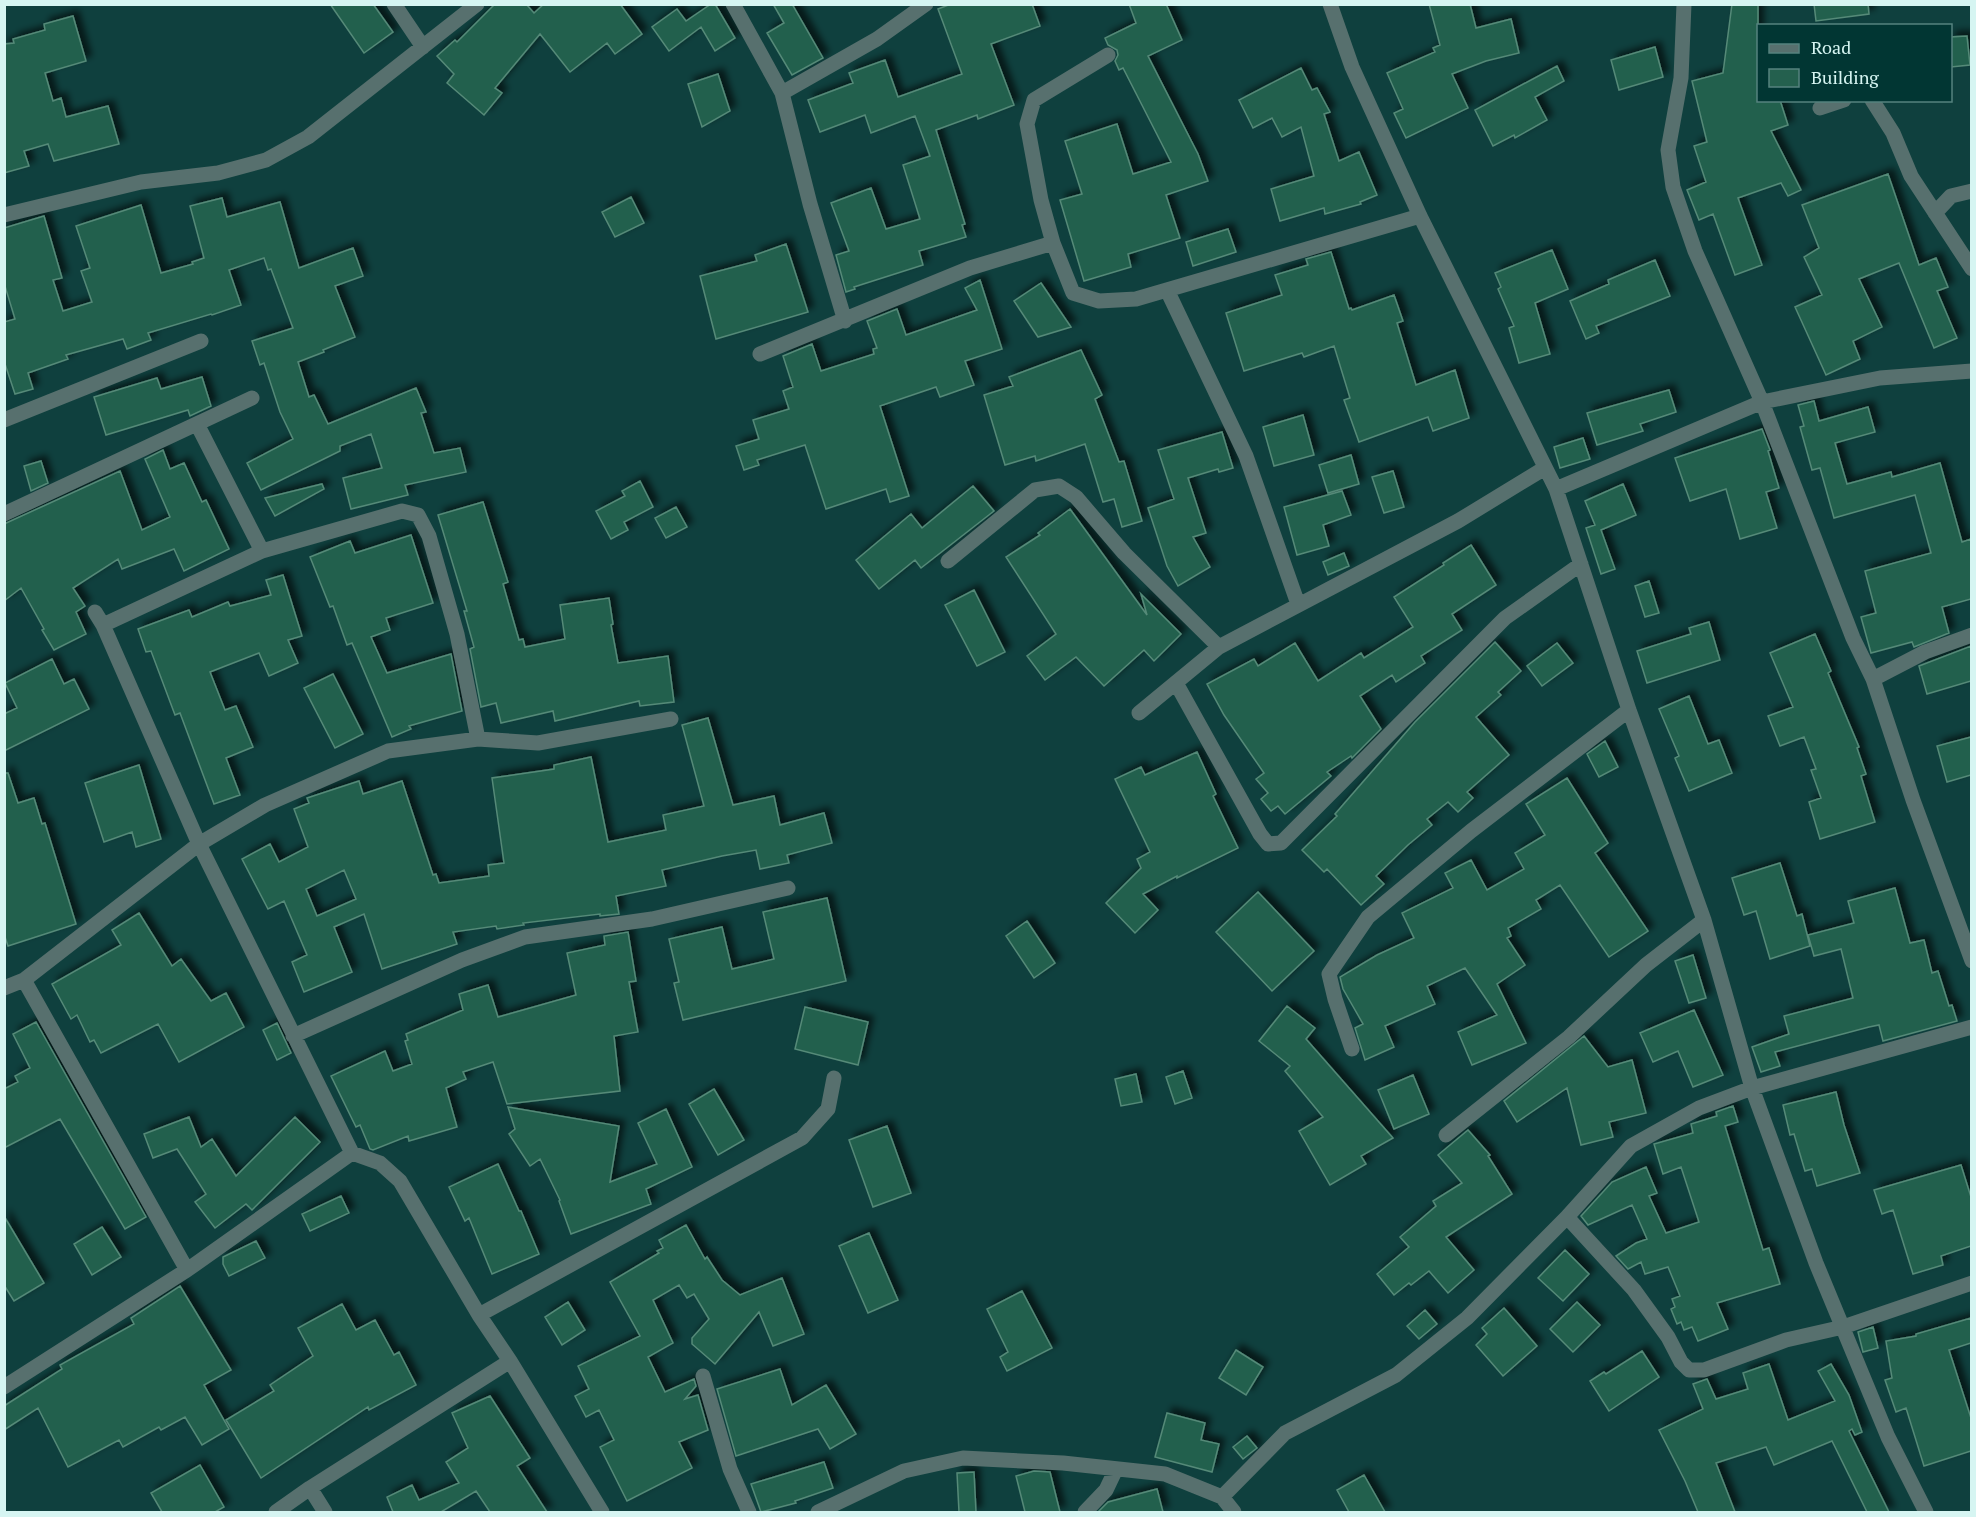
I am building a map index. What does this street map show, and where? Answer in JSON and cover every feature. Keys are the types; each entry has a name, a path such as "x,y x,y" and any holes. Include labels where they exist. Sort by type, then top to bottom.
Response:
{"street":[{"path":"394,4 423,46"},
{"path":"4,215 141,182 218,174 266,160 308,137 477,4"},
{"path":"733,4 782,93 810,204 845,321"},
{"path":"782,93 877,39 927,4"},
{"path":"1330,4 1352,67 1420,216 1556,489 1629,710 1704,920 1752,1088 1816,1263 1888,1437 1926,1512"},
{"path":"1684,4 1681,78 1668,150 1673,188 1695,251 1762,402 1853,638 1873,679 1912,800 1971,962"},
{"path":"1107,55 1034,100 1027,124 1041,200 1053,243 1073,293 1099,301 1136,299 1420,216"},
{"path":"1820,108 1838,102"},
{"path":"1873,102 1893,133 1911,176 1971,268"},
{"path":"1935,213 1951,195 1971,191"},
{"path":"760,354 970,268 1053,243"},
{"path":"1167,290 1246,456 1298,604"},
{"path":"4,420 201,340"},
{"path":"1556,489 1762,402 1880,378 1971,371"},
{"path":"4,514 252,398"},
{"path":"197,424 262,551"},
{"path":"1139,713 1219,647 1458,521 1545,468"},
{"path":"948,561 1035,490 1059,486 1076,497 1124,553 1219,647"},
{"path":"478,739 457,634 429,536 418,515 402,511 262,551 99,619 199,844 352,1153 380,1163 400,1181 479,1315 510,1361 602,1512"},
{"path":"1176,682 1260,834 1268,844 1281,843 1505,618 1581,564"},
{"path":"1873,679 1925,652 1971,636"},
{"path":"1352,1049 1329,974 1368,917 1471,831 1629,710"},
{"path":"4,988 24,980 199,844 265,805 388,751 478,739 538,743 671,719"},
{"path":"293,1036 462,960 525,937 652,918 788,888"},
{"path":"1446,1134 1569,1037 1646,965 1704,920"},
{"path":"24,980 187,1270"},
{"path":"1222,1497 1285,1433 1396,1375 1467,1318 1567,1216 1630,1146 1699,1107 1752,1088 1971,1026"},
{"path":"479,1315 802,1138 828,1109 834,1078"},
{"path":"4,1387 187,1270 352,1153"},
{"path":"1567,1216 1634,1290 1668,1337 1681,1362 1689,1370 1704,1371 1786,1340 1843,1327 1971,1283"},
{"path":"276,1512 510,1361"},
{"path":"703,1376 730,1469 748,1512"},
{"path":"818,1512 904,1472 963,1458 1063,1463 1165,1474 1222,1497 1234,1512"},
{"path":"1085,1512 1106,1490 1116,1469"},
{"path":"310,1488 325,1512"}],"building":[{"path":"330,4 373,4 393,32 364,53"},
{"path":"495,4 526,4 534,13 544,4 620,4 642,34 615,54 607,43 570,72 540,34 495,88 502,93 484,115 447,83 454,74 437,56 455,40 457,42"},
{"path":"711,4 715,4 735,38 715,51 701,27 669,51 652,27 677,9 686,21"},
{"path":"773,4 792,4 823,58 792,75 767,33 784,23"},
{"path":"951,4 1032,4 1040,26 991,44 1014,105 978,119 977,115 936,130 965,224 962,225 966,237 919,251 923,265 854,287 855,289 846,292 836,255 849,251 831,203 871,188 886,229 920,219 903,165 930,156 915,116 871,133 865,115 820,132 808,100 853,83 849,73 885,60 898,97 962,74 938,9"},
{"path":"1129,4 1166,4 1182,40 1148,56 1198,154 1208,181 1166,195 1180,238 1128,254 1131,267 1084,281 1060,200 1082,194 1065,141 1117,124 1133,174 1171,162 1123,68 1119,70 1115,61 1118,55 1117,50 1108,45 1105,38 1136,23"},
{"path":"1429,4 1470,4 1476,28 1511,19 1519,53 1486,61 1452,74 1468,108 1406,138 1394,113 1403,109 1387,73 1435,52 1433,48 1440,45"},
{"path":"1732,4 1758,4 1757,102 1781,102 1788,125 1771,131 1801,190 1788,196 1781,183 1738,198 1762,265 1735,275 1713,214 1699,220 1687,190 1706,182 1694,146 1707,142 1692,81 1723,73"},
{"path":"1814,4 1868,4 1869,14 1816,21"},
{"path":"73,16 86,61 45,73 53,101 61,98 66,117 108,106 119,144 54,161 48,144 24,151 29,166 4,173 4,44 14,43 13,39 45,30 44,24"},
{"path":"1967,36 1970,65 1952,67 1952,37"},
{"path":"1655,47 1663,77 1619,90 1611,60"},
{"path":"1557,66 1564,81 1535,97 1547,120 1515,138 1514,135 1493,146 1475,110"},
{"path":"1301,68 1312,90 1317,88 1330,112 1324,114 1339,161 1359,152 1377,195 1360,202 1361,204 1325,214 1324,208 1280,221 1271,189 1314,176 1301,127 1282,137 1272,118 1253,128 1239,100"},
{"path":"718,74 730,111 702,127 688,84"},
{"path":"1888,174 1919,265 1936,258 1948,287 1937,291 1957,338 1934,348 1899,263 1859,279 1882,327 1853,341 1860,359 1826,375 1795,307 1822,295 1804,257 1819,248 1802,205"},
{"path":"631,197 644,223 615,237 602,212"},
{"path":"222,198 227,217 280,202 299,268 353,248 363,276 335,286 355,337 298,362 309,397 314,395 328,424 416,388 426,412 421,413 434,453 460,448 466,472 405,485 408,495 351,509 343,478 382,468 371,434 340,446 340,451 261,490 247,463 293,439 280,412 264,363 260,365 252,341 293,328 271,269 268,270 264,258 229,270 241,305 148,333 151,340 127,349 123,339 66,355 68,359 28,373 33,389 15,394 4,361 4,322 15,319 4,283 4,228 44,216 62,278 53,280 63,311 92,302 81,271 90,268 76,226 141,205 161,273 193,264 192,262 204,258 190,206"},
{"path":"1228,229 1236,252 1193,266 1186,242"},
{"path":"786,244 808,312 716,339 700,276 757,261 755,255"},
{"path":"1552,250 1568,289 1535,303 1550,354 1519,363 1509,328 1514,326 1498,289 1501,287 1495,273"},
{"path":"1331,252 1349,309 1352,310 1394,295 1403,321 1397,323 1416,385 1455,370 1469,418 1433,431 1428,417 1359,442 1344,400 1350,398 1334,346 1304,357 1302,353 1244,371 1226,313 1282,295 1275,275 1308,265 1306,259"},
{"path":"1655,260 1670,296 1596,326 1599,333 1586,339 1570,301 1609,284 1608,280"},
{"path":"980,280 1002,349 965,361 974,385 940,397 936,387 880,406 909,496 890,502 886,489 826,509 805,445 757,460 759,465 744,470 736,446 759,439 753,420 789,409 783,391 793,387 783,356 812,344 821,371 874,354 873,349 877,348 867,321 897,309 906,335 977,310 965,288"},
{"path":"1041,283 1071,327 1038,337 1014,301"},
{"path":"1081,350 1102,395 1095,399 1119,462 1124,461 1142,521 1122,527 1114,499 1103,502 1085,444 1036,461 1035,456 1005,465 984,395 1013,386 1009,377"},
{"path":"202,377 211,406 190,416 188,410 106,435 94,397 157,378 161,389"},
{"path":"1669,390 1676,412 1640,424 1643,431 1597,445 1587,413"},
{"path":"1814,401 1819,421 1868,407 1875,432 1835,443 1847,484 1891,472 1892,477 1940,463 1962,542 1971,539 1971,599 1942,607 1949,633 1914,647 1912,642 1871,653 1861,617 1876,613 1865,571 1931,553 1915,495 1834,518 1820,468 1812,470 1800,427 1804,426 1798,405"},
{"path":"1303,415 1314,455 1274,466 1263,427"},
{"path":"1762,429 1770,450 1768,451 1779,488 1766,492 1777,528 1740,539 1726,489 1690,501 1675,458"},
{"path":"1222,432 1233,468 1219,472 1218,469 1188,478 1206,533 1193,537 1210,567 1178,586 1167,566 1148,508 1174,499 1158,450"},
{"path":"1583,438 1590,459 1560,468 1554,447"},
{"path":"163,450 170,469 184,463 202,502 206,500 229,549 184,571 174,549 122,569 118,559 73,588 85,606 76,612 86,634 54,650 21,588 4,601 4,524 120,471 142,530 170,517 145,459"},
{"path":"1351,455 1359,484 1328,493 1319,465"},
{"path":"41,461 48,483 31,491 24,466"},
{"path":"1393,471 1404,507 1384,513 1372,477"},
{"path":"640,481 653,507 624,522 628,530 611,539 596,511 625,496 622,491"},
{"path":"322,484 324,489 275,516 265,498"},
{"path":"1623,484 1636,515 1601,530 1615,569 1601,574 1586,528 1595,525 1585,501"},
{"path":"973,486 994,511 921,568 915,560 879,589 856,560 911,514 922,528"},
{"path":"1342,491 1351,515 1323,525 1329,546 1297,555 1284,507"},
{"path":"483,502 508,582 503,584 519,640 523,639 525,647 565,639 560,605 609,598 618,663 668,656 674,702 640,706 639,701 555,721 553,711 501,723 496,703 481,707 470,649 474,647 464,611 467,611 438,515"},
{"path":"676,507 687,527 666,538 655,518"},
{"path":"1070,509 1147,615 1141,594 1181,634 1154,661 1144,650 1104,686 1076,657 1045,680 1027,656 1056,634 1006,557 1040,535 1038,533"},
{"path":"411,535 433,603 386,618 390,630 371,637 387,673 451,654 462,711 409,726 411,729 392,737 352,643 347,645 333,606 330,607 310,557 350,541 355,553"},
{"path":"1471,545 1496,585 1452,614 1462,630 1421,656 1425,663 1396,682 1392,675 1360,696 1381,729 1352,758 1351,756 1327,772 1331,776 1285,814 1278,806 1271,811 1261,799 1268,793 1256,779 1264,773 1224,715 1207,684 1254,659 1258,666 1295,643 1318,681 1361,653 1364,658 1413,627 1394,597"},
{"path":"1344,553 1349,566 1328,575 1323,562"},
{"path":"283,575 302,636 288,640 298,663 269,676 259,653 210,672 225,710 236,706 253,747 226,758 240,795 214,804 180,713 175,715 151,651 146,652 138,629 189,610 192,617 228,602 230,606 271,595 266,580"},
{"path":"1649,581 1659,613 1645,617 1635,586"},
{"path":"974,590 1005,652 977,666 945,605"},
{"path":"1709,622 1720,660 1647,683 1637,651 1691,634 1689,628"},
{"path":"1815,634 1831,671 1828,673 1859,747 1857,748 1866,774 1861,776 1875,822 1820,839 1809,802 1821,798 1811,770 1816,769 1804,737 1780,746 1768,716 1793,707 1770,653"},
{"path":"1495,642 1521,671 1498,692 1501,695 1476,717 1509,755 1467,792 1473,798 1458,812 1448,802 1427,819 1432,825 1376,876 1384,884 1361,905 1327,869 1324,872 1302,850 1337,816 1335,814 1415,722"},
{"path":"1557,643 1573,663 1542,686 1527,666"},
{"path":"1971,646 1971,681 1927,694 1919,666"},
{"path":"52,659 64,684 74,679 89,709 4,751 4,714 17,708 5,683"},
{"path":"333,674 363,734 335,748 304,688"},
{"path":"1689,696 1708,744 1719,740 1732,773 1689,791 1675,758 1679,756 1659,709"},
{"path":"708,718 733,805 774,796 780,825 824,813 832,843 787,855 789,863 760,869 756,850 662,870 666,886 616,896 619,914 600,916 600,914 523,923 524,925 497,929 496,926 453,932 457,944 382,969 364,914 334,927 352,972 304,992 292,962 307,955 284,901 268,909 242,859 270,844 279,862 308,847 294,809 309,803 307,798 359,781 363,794 402,781 433,875 436,874 439,883 489,876 488,865 504,863 492,778 554,769 554,765 591,757 608,842 666,830 663,815 704,806 682,725","holes":["344,870 356,899 317,916 306,889"]},
{"path":"1971,737 1971,775 1947,782 1937,746"},
{"path":"1605,741 1618,767 1599,777 1587,754"},
{"path":"1197,752 1216,794 1213,796 1238,848 1143,894 1158,910 1135,933 1106,903 1141,868 1137,859 1150,852 1115,779 1141,767 1145,775"},
{"path":"139,765 161,839 136,847 132,832 104,842 85,783"},
{"path":"4,773 8,773 18,803 34,798 42,824 45,823 76,924 8,946 4,934"},
{"path":"1567,778 1608,843 1595,853 1648,931 1609,957 1560,885 1536,900 1541,909 1508,928 1511,936 1507,938 1525,965 1497,984 1526,1043 1472,1065 1458,1032 1497,1015 1465,968 1427,986 1435,1004 1385,1026 1394,1047 1365,1060 1355,1028 1363,1024 1343,989 1340,977 1377,955 1414,938 1402,913 1453,888 1445,873 1471,860 1487,890 1524,869 1515,853 1545,835 1526,804"},
{"path":"1780,863 1797,916 1802,914 1810,946 1770,959 1756,911 1744,915 1732,878"},
{"path":"1895,888 1910,943 1924,940 1932,973 1938,971 1949,1006 1952,1005 1957,1021 1883,1041 1879,1025 1869,1027 1775,1052 1780,1066 1761,1072 1752,1047 1789,1034 1784,1016 1853,998 1841,949 1814,956 1808,935 1854,923 1848,901"},
{"path":"1258,892 1314,951 1272,991 1216,932"},
{"path":"827,898 846,981 683,1020 674,983 679,982 669,939 722,927 732,969 774,959 763,912"},
{"path":"139,913 172,966 181,959 211,1001 226,993 244,1027 179,1062 158,1024 101,1053 94,1040 90,1042 77,1015 71,1019 52,984 121,945 112,930"},
{"path":"1027,921 1055,963 1034,978 1006,936"},
{"path":"628,932 636,981 629,982 638,1032 614,1036 620,1091 507,1104 493,1062 463,1072 466,1079 446,1088 457,1127 409,1141 408,1136 373,1150 370,1149 360,1125 356,1127 331,1076 385,1051 393,1071 412,1064 405,1041 408,1040 406,1034 463,1010 459,994 488,985 498,1017 576,995 567,953 605,945 604,936"},
{"path":"1693,955 1706,998 1689,1003 1675,961"},
{"path":"1287,1006 1315,1028 1306,1039 1393,1138 1361,1156 1366,1164 1330,1185 1299,1131 1323,1117 1285,1071 1290,1066 1259,1041"},
{"path":"805,1007 868,1022 858,1065 795,1049"},
{"path":"1694,1010 1723,1075 1693,1087 1678,1051 1653,1062 1640,1033"},
{"path":"36,1022 146,1217 125,1229 60,1119 4,1148 4,1089 18,1082 15,1076 30,1068 13,1034"},
{"path":"277,1023 291,1053 277,1060 263,1030"},
{"path":"1584,1036 1608,1067 1632,1060 1646,1113 1609,1122 1613,1137 1581,1145 1567,1088 1517,1122 1504,1101"},
{"path":"1183,1071 1192,1098 1175,1104 1166,1077"},
{"path":"1136,1074 1142,1102 1121,1106 1115,1079"},
{"path":"1413,1075 1429,1114 1394,1129 1378,1090"},
{"path":"714,1089 744,1140 718,1155 689,1104"},
{"path":"1836,1092 1860,1173 1817,1186 1812,1169 1805,1171 1794,1134 1790,1135 1783,1105"},
{"path":"1733,1106 1738,1122 1725,1126 1763,1250 1769,1248 1780,1284 1717,1303 1728,1329 1698,1341 1692,1327 1684,1330 1681,1322 1677,1324 1671,1309 1675,1307 1672,1299 1680,1296 1668,1267 1645,1274 1641,1262 1628,1269 1616,1256 1647,1239 1632,1205 1588,1225 1581,1216 1612,1182 1646,1167 1657,1193 1649,1196 1666,1233 1699,1222 1681,1167 1663,1174 1654,1144 1693,1133 1691,1124 1717,1116 1716,1112"},
{"path":"508,1107 619,1126 610,1182 657,1164 638,1123 666,1109 692,1167 646,1189 651,1204 571,1234 560,1200 540,1159 530,1166 509,1134 515,1129"},
{"path":"189,1117 201,1147 212,1139 236,1176 295,1117 320,1142 252,1210 246,1204 215,1228 195,1202 206,1194 177,1149 153,1158 144,1134"},
{"path":"887,1126 911,1193 873,1207 849,1140"},
{"path":"1468,1130 1490,1155 1488,1156 1512,1194 1446,1237 1474,1270 1448,1293 1429,1271 1394,1295 1377,1274 1409,1247 1400,1237 1436,1206 1433,1201 1462,1183 1438,1155"},
{"path":"498,1164 539,1254 492,1274 469,1218 465,1221 449,1187"},
{"path":"1961,1165 1971,1197 1971,1246 1941,1256 1943,1265 1913,1274 1893,1210 1882,1214 1874,1190"},
{"path":"341,1196 349,1213 310,1231 302,1214"},
{"path":"4,1216 44,1283 14,1301 4,1285"},
{"path":"686,1225 705,1259 707,1257 722,1280 740,1295 782,1278 804,1334 773,1346 759,1312 715,1364 692,1344 692,1338 709,1319 694,1294 687,1298 679,1285 653,1300 673,1343 648,1357 665,1392 694,1379 696,1386 685,1399 698,1395 708,1430 679,1442 692,1468 627,1501 600,1447 614,1440 599,1410 586,1417 575,1396 589,1389 578,1366 640,1336 610,1282 659,1253 657,1251 663,1248 659,1240"},
{"path":"102,1227 121,1257 92,1275 74,1244"},
{"path":"869,1233 898,1300 868,1313 839,1246"},
{"path":"256,1241 265,1258 229,1276 223,1264 223,1257"},
{"path":"1565,1250 1589,1274 1563,1301 1538,1278"},
{"path":"180,1286 231,1370 204,1385 229,1429 202,1445 185,1417 161,1430 159,1427 123,1447 119,1440 68,1467 38,1408 4,1430 4,1406 62,1369 60,1365 134,1324 131,1318"},
{"path":"1022,1291 1052,1348 1007,1371 1000,1357 1008,1352 987,1309"},
{"path":"568,1302 585,1330 562,1345 545,1317"},
{"path":"1577,1302 1600,1325 1573,1352 1550,1329"},
{"path":"342,1304 356,1330 375,1320 394,1355 399,1352 416,1385 369,1410 368,1407 261,1478 226,1420 274,1391 270,1385 313,1356 298,1328"},
{"path":"1504,1308 1537,1346 1503,1376 1476,1345 1487,1334 1482,1328"},
{"path":"1425,1310 1437,1324 1419,1339 1407,1326"},
{"path":"1971,1318 1971,1343 1949,1350 1971,1418 1971,1451 1924,1466 1906,1408 1896,1412 1885,1380 1892,1378 1886,1341 1916,1336 1916,1334"},
{"path":"1873,1327 1878,1348 1863,1352 1858,1332"},
{"path":"1236,1350 1263,1367 1246,1395 1219,1378"},
{"path":"1642,1351 1659,1377 1609,1411 1590,1381 1604,1372 1606,1374"},
{"path":"1769,1364 1788,1420 1835,1401 1818,1371 1831,1364 1849,1395 1862,1432 1855,1435 1852,1429 1849,1431 1889,1512 1867,1512 1832,1441 1774,1465 1766,1447 1716,1463 1735,1512 1698,1512 1659,1430 1703,1409 1693,1384 1707,1379 1716,1399 1748,1389 1743,1373"},
{"path":"780,1369 792,1405 826,1385 856,1434 830,1449 818,1429 736,1456 717,1389"},
{"path":"490,1396 530,1458 517,1466 547,1512 490,1512 476,1491 441,1512 393,1512 387,1497 412,1485 419,1500 459,1483 446,1462 468,1448 452,1413"},
{"path":"1167,1413 1205,1423 1201,1440 1219,1444 1212,1472 1155,1457"},
{"path":"1247,1436 1257,1448 1243,1459 1233,1447"},
{"path":"824,1462 833,1488 795,1501 796,1503 761,1512 751,1484"},
{"path":"200,1465 224,1507 215,1512 162,1512 151,1493"},
{"path":"1034,1471 1050,1472 1060,1512 1025,1512 1016,1476"},
{"path":"974,1472 976,1512 959,1512 957,1473"},
{"path":"1364,1475 1385,1512 1349,1512 1337,1490"},
{"path":"1157,1489 1163,1512 1098,1512 1108,1502"}]}
